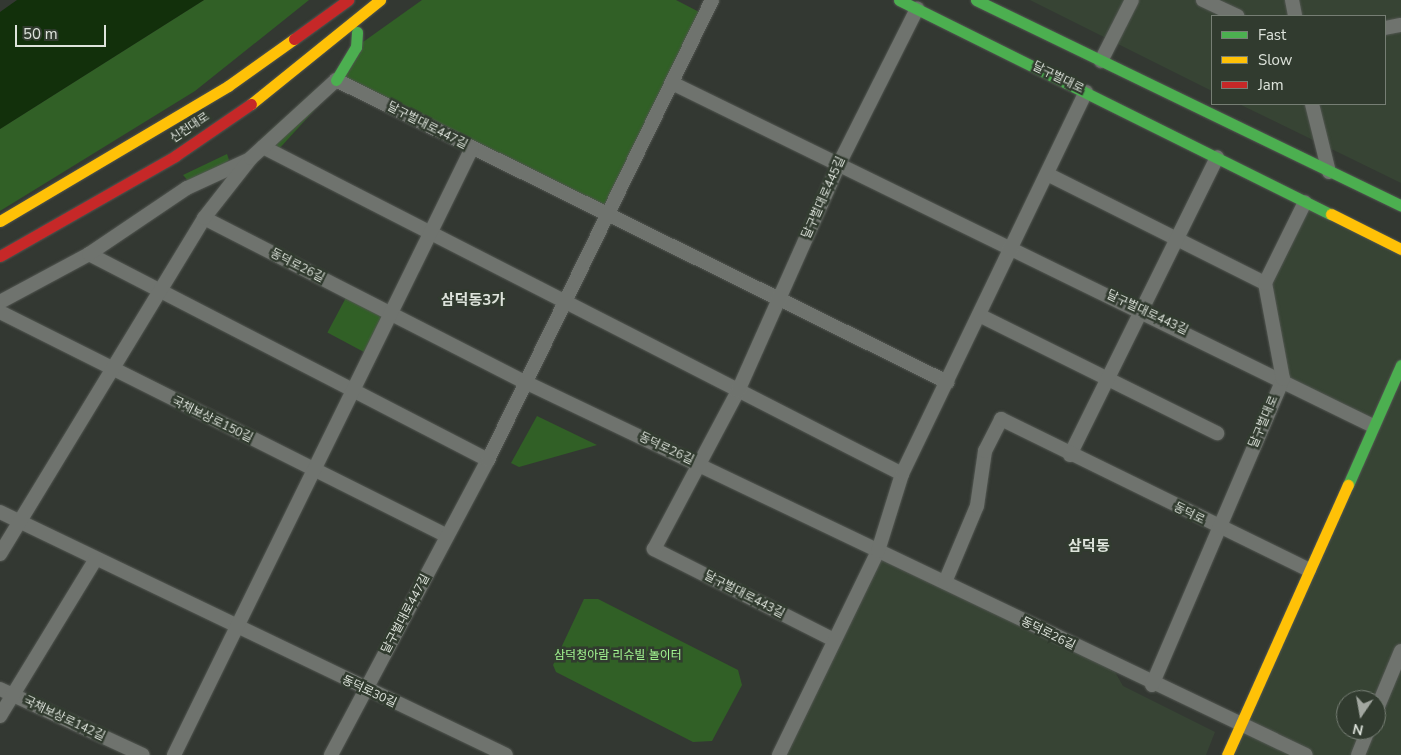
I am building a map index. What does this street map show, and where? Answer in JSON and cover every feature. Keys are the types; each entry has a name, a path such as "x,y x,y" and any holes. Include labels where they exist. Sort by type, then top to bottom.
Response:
{"main road":[{"name":"신천대로","path":"0,221 228,86 348,0"},
{"name":"신천대로","path":"0,256 175,156 267,93 380,0"},
{"name":"달구벌대로","path":"899,0 1401,249"},
{"path":"976,0 1329,172 1398,202"},
{"path":"267,93 357,32 392,5"},
{"path":"228,86 317,6"},
{"path":"336,80 356,47 357,32"},
{"path":"1227,755 1401,365"}],"street":[{"name":"달구벌대로447길","path":"365,691 488,460 712,0"},
{"path":"1101,61 1132,0"},
{"path":"1203,0 1236,15"},
{"path":"1292,0 1295,15"},
{"name":"달구벌대로445길","path":"654,550 738,391 839,164 917,9"},
{"path":"1386,28 1401,25"},
{"name":"달구벌대로447길","path":"336,80 606,216"},
{"path":"0,554 204,218 251,158 336,80"},
{"name":"달구벌대로443길","path":"672,83 1009,249 1142,310 1283,379"},
{"path":"779,755 878,551 902,474 1086,92"},
{"path":"1312,105 1329,172"},
{"path":"263,147 429,234 902,474"},
{"path":"174,755 234,627 472,148"},
{"path":"1070,455 1177,241 1216,157"},
{"path":"0,302 89,254 187,188 251,158"},
{"path":"1046,174 1177,241 1265,283"},
{"path":"1305,202 1265,283 1283,379 1373,426"},
{"path":"606,216 947,382"},
{"name":"동덕로26길","path":"204,218 525,382 944,582 1152,685 1240,725"},
{"path":"89,254 488,460"},
{"name":"국채보상로150길","path":"0,312 111,370 312,470"},
{"path":"979,315 1217,433"},
{"name":"달구벌대로","path":"1219,528 1283,379"},
{"name":"동덕로","path":"944,582 977,506 985,451 1001,419 1070,455 1309,570"},
{"path":"312,470 448,536"},
{"name":"동덕로30길","path":"0,512 365,691 506,755"},
{"path":"1152,685 1219,528"},
{"name":"달구벌대로443길","path":"654,550 834,640"},
{"path":"0,716 96,559"},
{"path":"1385,690 1401,651"},
{"path":"0,689 13,695"},
{"path":"331,755 365,691"},
{"name":"국채보상로142길","path":"13,695 143,755"},
{"path":"1240,725 1306,755"},
{"path":"1358,755 1364,740"}],"shaded area":[{"path":"17,0 204,0 0,129 0,12"},
{"path":"1030,0 1401,0 1401,183 1241,105 1386,105 1386,15 1211,15 1211,90"},
{"path":"1305,202 1401,249 1401,755 1227,755 1374,426 1283,379 1265,283"},
{"path":"885,557 1115,672 1123,686 1215,732 1206,755 776,755 873,560"}],"green space":[{"path":"204,0 309,0 195,91 0,211 0,129"},
{"path":"422,0 676,0 705,15 607,216 336,80 356,47"},
{"path":"317,88 330,93 278,150 261,139"},
{"path":"227,154 229,160 196,190 183,175"},
{"path":"349,292 389,313 367,354 327,333"},
{"path":"537,416 597,445 519,467 511,463"},
{"name":"삼덕청아람 리슈빌 놀이터","path":"584,599 598,599 738,670 742,685 712,741 693,742 556,672 553,665"}],"traffic: fast":[{"path":"899,0 1331,214"},
{"path":"976,0 1401,205"},
{"path":"336,80 356,47 357,32"},
{"path":"1348,485 1401,365"}],"traffic: slow":[{"path":"251,104 380,0"},
{"path":"0,221 228,86 294,39"},
{"path":"1331,214 1401,249"},
{"path":"1227,755 1348,485"}],"traffic: jam":[{"path":"294,39 348,0"},
{"path":"0,256 175,156 251,104"}],"district":[{"name":"삼덕동3가","path":"473,301"},
{"name":"삼덕동","path":"1089,547"}]}
